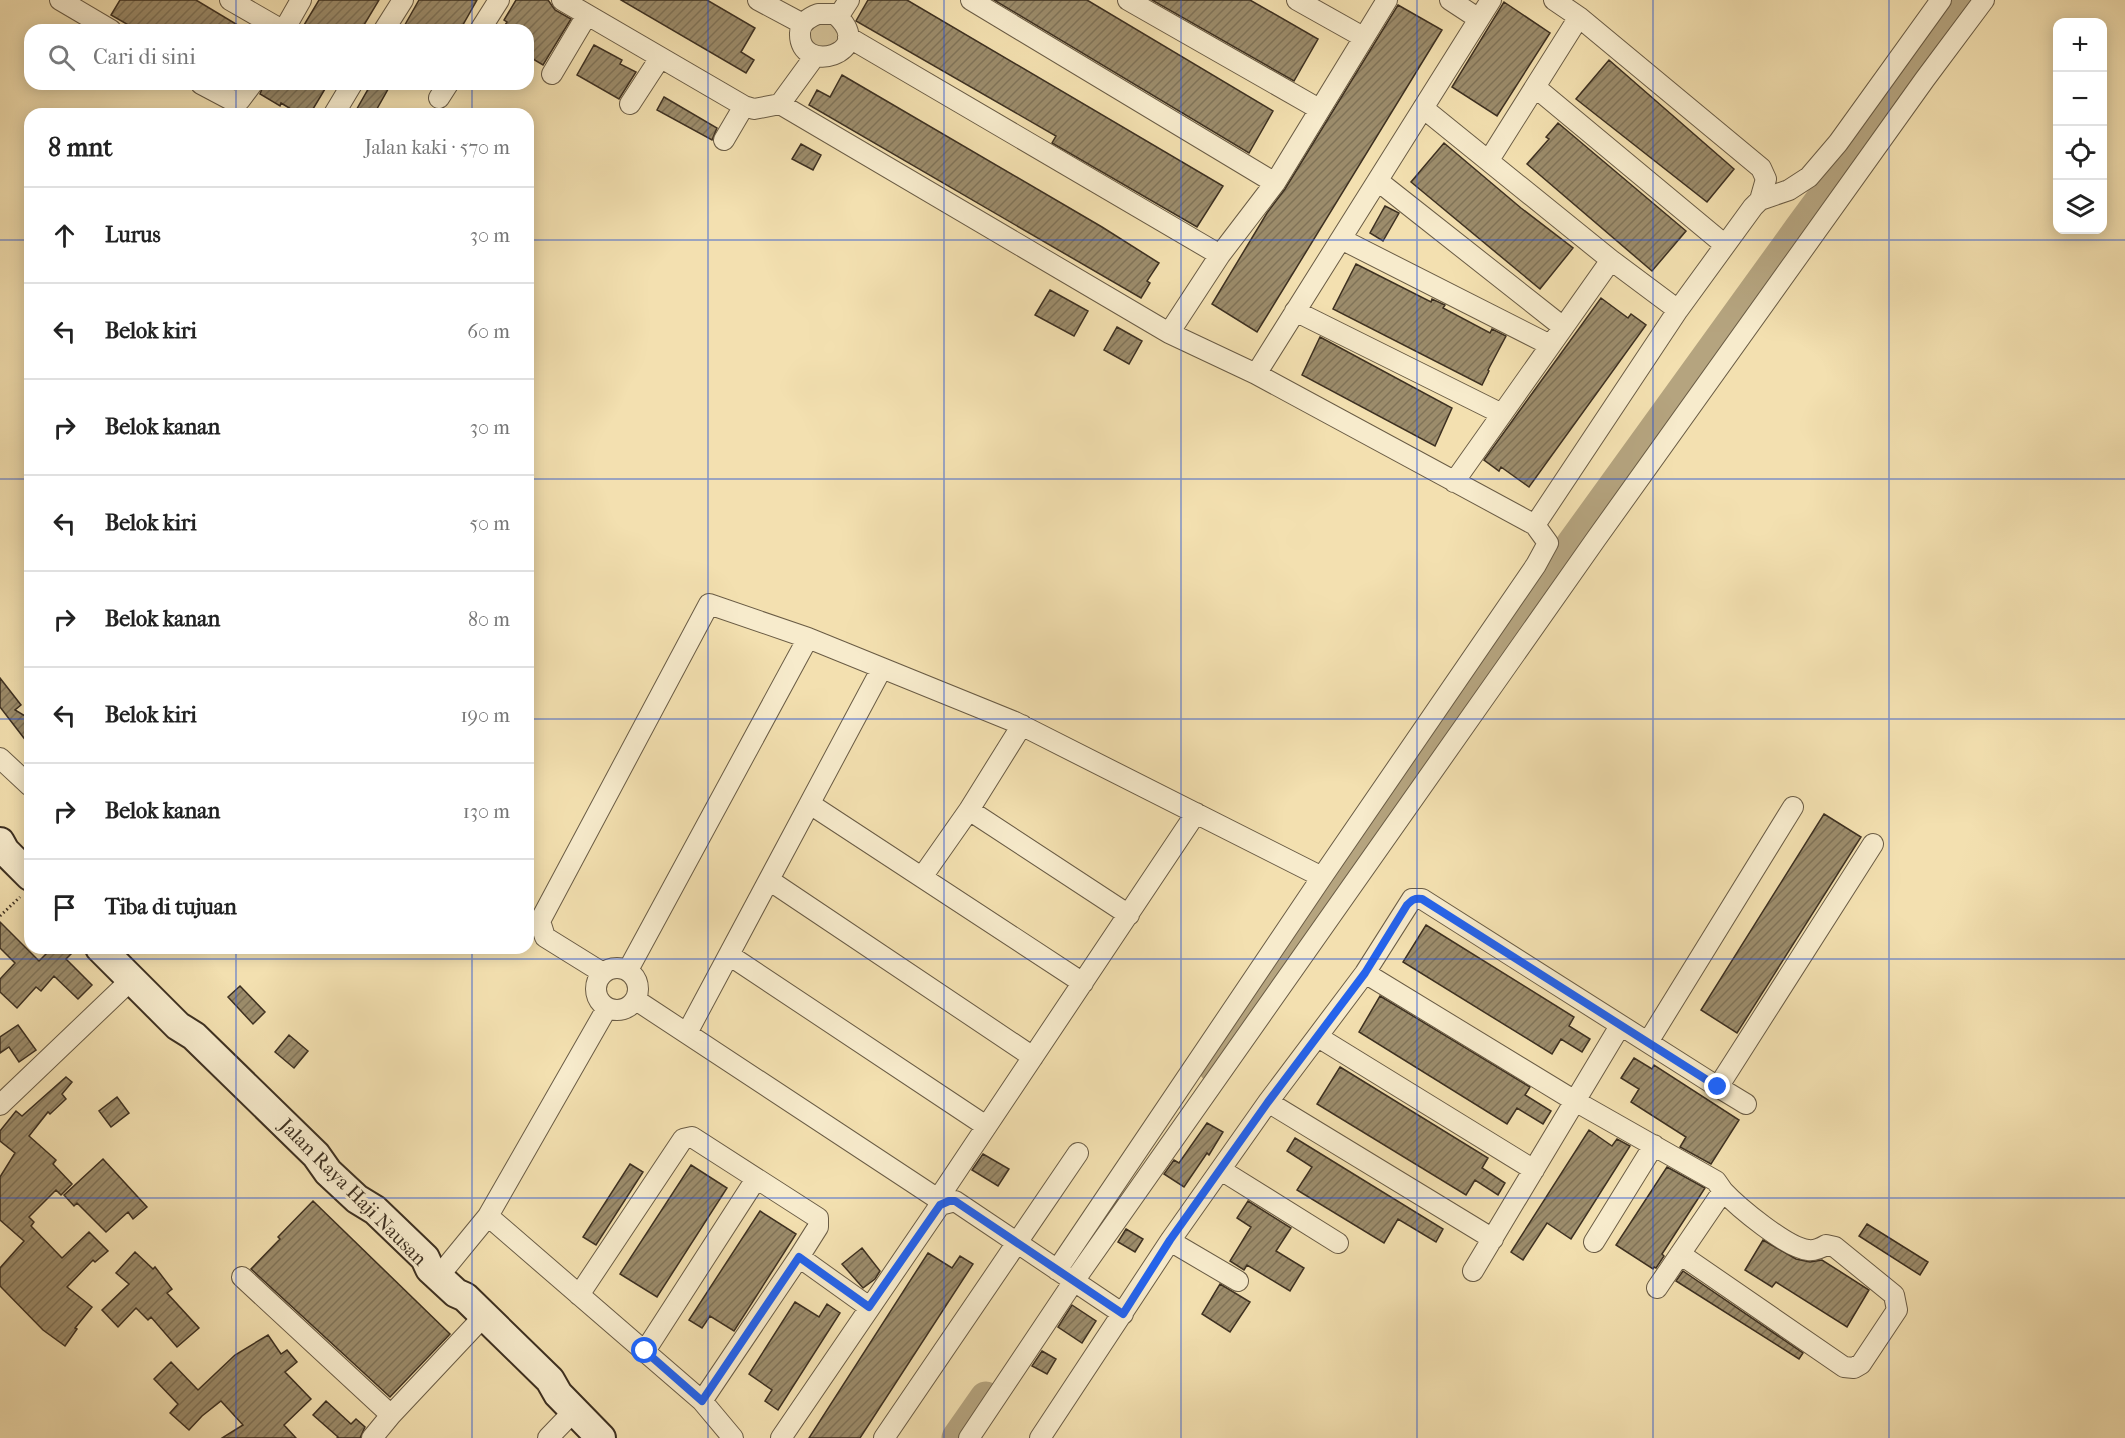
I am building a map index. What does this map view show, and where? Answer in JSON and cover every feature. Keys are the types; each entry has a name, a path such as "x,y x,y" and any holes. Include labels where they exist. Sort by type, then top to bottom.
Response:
{"street":[{"path":"60,0 101,24"},
{"path":"230,0 272,24"},
{"path":"287,24 301,0"},
{"path":"388,24 403,0"},
{"path":"484,24 499,0"},
{"path":"562,0 754,110 780,104 815,56"},
{"path":"758,0 803,24"},
{"path":"838,17 849,0"},
{"path":"971,0 1275,183"},
{"path":"1128,0 1319,110"},
{"path":"1297,0 1363,37"},
{"path":"1169,333 1220,255 1275,183 1387,0"},
{"path":"1450,0 1479,20"},
{"path":"1256,374 1491,0"},
{"path":"1535,525 1678,310 1760,200 1766,179 1761,168 1579,17 1554,0"},
{"path":"1760,200 1789,190 1809,177 1838,143 1941,0"},
{"path":"969,1438 1074,1281 1596,539 1924,79 1984,0"},
{"path":"818,14 834,14 846,27 848,37 846,45 837,53 824,57 815,56 805,48 801,40 799,31 803,24 818,14"},
{"path":"552,74 587,15"},
{"path":"1489,160 1579,17"},
{"path":"848,37 1220,255"},
{"path":"630,104 660,58"},
{"path":"1535,87 1725,245"},
{"path":"212,90 235,102 240,100 248,90"},
{"path":"338,108 348,90"},
{"path":"780,104 1169,333 1256,374 1535,525 1548,543 1536,565 1057,1270"},
{"path":"724,140 744,106"},
{"path":"1423,108 1611,260 1678,310"},
{"path":"1378,181 1563,327"},
{"path":"1341,239 1550,345"},
{"path":"1454,482 1611,260"},
{"path":"1295,311 1502,414"},
{"path":"603,973 545,937 540,921 709,604 808,639 1022,725 1322,877"},
{"path":"628,970 808,639"},
{"path":"687,1033 882,668"},
{"path":"922,877 969,810 1022,725"},
{"path":"0,758 24,780"},
{"path":"810,804 1083,983"},
{"path":"1648,1042 1793,807"},
{"path":"969,810 1129,915"},
{"path":"781,1438 940,1205 987,1126 1196,813"},
{"path":"0,842 24,880"},
{"path":"1718,1087 1873,844"},
{"path":"769,880 1033,1057"},
{"path":"1040,1438 1170,1240 1268,1102 1365,973 1412,899 1422,899 1746,1104"},
{"path":"729,955 987,1126"},
{"path":"0,1105 118,959"},
{"name":"Jalan Raya Haji Nausan","path":"118,959 178,1026 194,1036 316,1155 328,1172 357,1199 375,1210 425,1258 430,1269 456,1293 465,1297 550,1380 558,1394 601,1438"},
{"path":"615,968 628,970 633,975 639,987 636,1000 627,1009 620,1011 607,1008 602,1004 596,992 598,979 603,973 615,968"},
{"path":"1365,973 1575,1101 1716,1181 1723,1191 1750,1216 1797,1246 1808,1250 1826,1245 1834,1247 1894,1295 1897,1310 1861,1364 1854,1368 1844,1367 1680,1254"},
{"path":"636,1000 941,1201 955,1201 1123,1314"},
{"path":"438,1277 488,1216 607,1008"},
{"path":"1473,1271 1620,1026"},
{"path":"1318,1036 1534,1170"},
{"path":"1268,1102 1493,1239"},
{"path":"579,1295 683,1138 692,1137 818,1218 818,1227 799,1257 702,1401"},
{"path":"1594,1242 1654,1145"},
{"path":"884,1438 1078,1153"},
{"path":"1221,1170 1338,1243"},
{"path":"645,1351 756,1179"},
{"path":"1657,1288 1723,1191"},
{"path":"488,1216 702,1401 733,1438"},
{"path":"1170,1240 1238,1281"},
{"path":"799,1257 869,1307"},
{"path":"242,1277 391,1415"},
{"path":"372,1438 484,1316"},
{"path":"548,1438 574,1411"}],"path":[{"path":"0,916 24,888"}],"shaded area":[{"path":"1969,0 1984,0 1075,1270 1554,570"},
{"path":"818,14 848,34 815,56 805,21"}],"building":[{"path":"120,0 196,0 236,24 127,24 111,15"},
{"path":"319,0 379,0 365,24 305,24"},
{"path":"419,0 477,0 463,24 405,24"},
{"path":"516,0 548,0 555,10 571,19 543,65 534,60 534,24 506,24 507,22 504,20"},
{"path":"621,0 707,0 755,28 741,52 754,60 746,73"},
{"path":"868,0 907,0 1223,186 1197,227 1052,143 1056,136 856,21"},
{"path":"994,0 1087,0 1273,111 1249,153"},
{"path":"1152,0 1250,0 1318,39 1294,81"},
{"path":"1504,2 1550,33 1497,116 1452,87"},
{"path":"1398,5 1442,30 1257,332 1212,304"},
{"path":"594,45 622,60 620,64 636,72 619,99 577,75"},
{"path":"1609,60 1734,169 1707,202 1576,99"},
{"path":"842,75 1102,227 1159,263 1147,281 1150,283 1141,298 809,105 817,90 830,97"},
{"path":"262,90 324,90 314,108 289,108 281,103 280,106 260,94"},
{"path":"368,90 388,90 377,108 357,108"},
{"path":"664,97 717,128 712,140 657,110"},
{"path":"1558,123 1686,231 1652,271 1527,164 1549,139 1546,137"},
{"path":"1444,143 1521,208 1573,248 1540,289 1411,182"},
{"path":"801,144 821,155 813,170 792,159"},
{"path":"1385,206 1399,213 1383,241 1370,233"},
{"path":"1356,264 1431,302 1432,299 1445,305 1443,308 1490,333 1492,329 1506,336 1482,385 1333,309"},
{"path":"1050,290 1088,311 1074,336 1035,315"},
{"path":"1601,298 1628,318 1631,314 1646,325 1529,487 1501,467 1499,471 1484,460"},
{"path":"1117,327 1142,341 1129,364 1104,350"},
{"path":"1320,337 1452,408 1435,446 1302,375"},
{"path":"0,678 21,705 15,710 24,715 24,738 0,707"},
{"path":"1824,814 1861,837 1737,1033 1701,1010"},
{"path":"0,922 24,946 24,954 32,954 39,961 46,954 71,954 66,959 92,985 78,999 54,976 41,991 36,987 17,1008 0,992 0,979 15,963 0,948"},
{"path":"1426,925 1574,1017 1569,1026 1590,1039 1582,1052 1561,1039 1552,1054 1403,962"},
{"path":"240,986 265,1012 253,1024 228,997"},
{"path":"1380,996 1530,1087 1525,1095 1551,1111 1543,1124 1517,1108 1507,1124 1359,1032"},
{"path":"18,1025 36,1050 19,1062 9,1047 0,1053 0,1037"},
{"path":"289,1035 308,1051 294,1068 275,1052"},
{"path":"1634,1058 1652,1069 1654,1065 1739,1120 1711,1164 1680,1147 1686,1137 1631,1102 1639,1089 1621,1078"},
{"path":"1340,1067 1488,1158 1482,1168 1505,1183 1498,1195 1475,1180 1466,1195 1317,1104"},
{"path":"66,1077 72,1082 62,1094 66,1099 50,1114 48,1112 29,1136 56,1160 53,1164 72,1184 61,1195 56,1190 29,1217 34,1222 31,1226 62,1258 89,1232 108,1251 95,1262 93,1260 67,1287 92,1307 75,1328 77,1329 65,1346 43,1330 0,1286 0,1268 24,1241 0,1220 0,1177 15,1153 0,1141 0,1131 16,1111 22,1116"},
{"path":"117,1097 129,1113 111,1127 99,1111"},
{"path":"1207,1123 1223,1132 1209,1155 1207,1153 1184,1187 1164,1174 1174,1160 1179,1163"},
{"path":"1589,1130 1612,1146 1617,1139 1630,1146 1571,1239 1547,1223 1523,1260 1511,1252"},
{"path":"1295,1138 1443,1229 1436,1242 1398,1219 1384,1243 1297,1190 1312,1167 1287,1151"},
{"path":"983,1154 1009,1169 998,1186 972,1170"},
{"path":"103,1159 147,1207 133,1219 128,1212 106,1232 77,1203 74,1206 64,1195"},
{"path":"630,1164 643,1172 596,1245 583,1237"},
{"path":"691,1165 727,1188 657,1297 620,1274"},
{"path":"1667,1167 1705,1188 1662,1254 1664,1256 1653,1269 1616,1245"},
{"path":"313,1201 450,1334 390,1397 251,1269"},
{"path":"1248,1201 1291,1228 1276,1251 1304,1268 1290,1291 1247,1265 1244,1270 1230,1261 1251,1227 1237,1218"},
{"path":"760,1211 796,1234 734,1331 710,1316 702,1328 689,1320"},
{"path":"1867,1224 1928,1262 1920,1275 1859,1236"},
{"path":"1126,1229 1143,1239 1135,1252 1118,1242"},
{"path":"1763,1240 1796,1259 1810,1262 1822,1260 1869,1290 1847,1327 1776,1282 1772,1287 1745,1270"},
{"path":"862,1248 880,1271 875,1279 863,1288 842,1264"},
{"path":"135,1252 153,1269 155,1267 172,1289 167,1293 199,1328 177,1347 151,1317 148,1320 136,1308 118,1327 102,1310 129,1284 116,1273"},
{"path":"928,1253 952,1268 960,1256 973,1264 860,1438 809,1438"},
{"path":"1683,1271 1803,1353 1799,1359 1676,1281"},
{"path":"1220,1284 1250,1302 1230,1332 1202,1314"},
{"path":"795,1302 819,1317 827,1304 840,1313 778,1410 765,1401 772,1390 749,1374"},
{"path":"1072,1305 1096,1321 1082,1343 1058,1327"},
{"path":"268,1335 281,1354 287,1350 297,1362 285,1372 311,1399 284,1425 296,1438 222,1438 243,1425 221,1401 189,1430 170,1413 178,1404 154,1379 171,1362 198,1390 235,1355"},
{"path":"1042,1351 1056,1359 1047,1374 1032,1366"},
{"path":"326,1401 351,1424 356,1419 365,1427 360,1438 337,1438 313,1415"}],"waterway":[{"path":"1214,1066 1554,570 1969,0"},
{"path":"958,1438 986,1398"}],"route":[{"path":"645,1351 702,1401 799,1257 869,1307 940,1205 949,1201 955,1201 1123,1314 1170,1240 1268,1102 1365,973 1407,905 1416,898 1422,899 1718,1087"}]}
